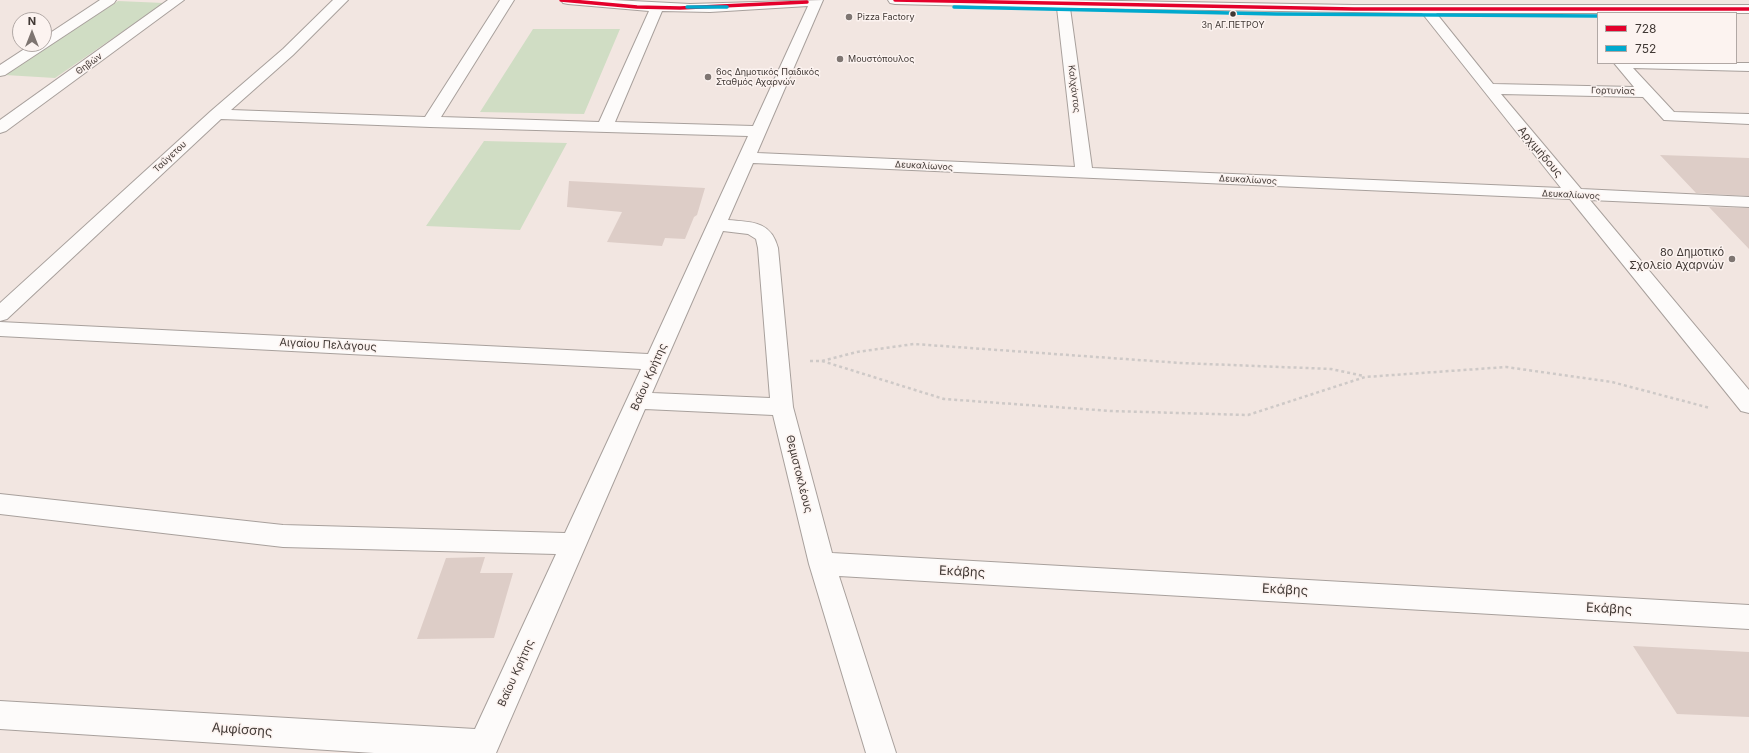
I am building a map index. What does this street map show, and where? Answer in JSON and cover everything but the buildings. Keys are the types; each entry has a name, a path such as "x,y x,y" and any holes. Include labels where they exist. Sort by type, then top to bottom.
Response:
{"street":[{"path":"52,37 109,0"},
{"name":"Θηβών","path":"0,128 178,0"},
{"name":"Ταΰγετου","path":"0,314 217,114 288,52 341,0"},
{"path":"430,122 507,0"},
{"path":"561,0 577,0"},
{"path":"568,0 657,7 731,7 815,1"},
{"path":"687,0 727,0"},
{"path":"792,0 815,1"},
{"path":"895,0 1022,1 1063,4 1351,4 1425,8 1456,4 1678,12"},
{"path":"954,0 968,1"},
{"path":"1605,0 1617,10"},
{"path":"1714,0 1735,12"},
{"name":"Βαϊου Κρήτης","path":"482,749 759,130 815,1"},
{"name":"Καλχάντος","path":"1063,4 1084,173"},
{"path":"605,127 657,7"},
{"name":"Αρχιμήδους","path":"1425,8 1576,195 1738,380 1749,405"},
{"path":"0,72 30,52"},
{"path":"1622,64 1647,92"},
{"path":"1664,64 1749,66"},
{"name":"Γορτυνίας","path":"1489,89 1647,92 1670,117 1749,119"},
{"path":"217,114 430,122 759,130"},
{"name":"Δευκαλίωνος","path":"746,158 1749,202"},
{"name":"Θεμιστοκλέους","path":"716,225 746,228 764,235 768,248 782,407 822,564 881,753"},
{"name":"Αιγαίου Πελάγους","path":"0,329 655,362"},
{"path":"638,401 782,407"},
{"path":"0,504 283,536 574,544"},
{"name":"Εκάβης","path":"822,564 1749,617"},
{"name":"Αμφίσσης","path":"0,715 482,749"}],"path":[{"path":"778,361 822,361 857,352 914,344 1181,363 1331,369 1364,377"},
{"path":"822,361 944,400 1110,411 1248,415 1364,377 1506,367 1612,382 1714,409"}],"green space":[{"path":"118,1 164,3 55,78 5,75 40,52 52,52 52,44"},
{"path":"533,29 620,29 584,114 480,112"},
{"path":"484,141 567,143 520,230 426,226"}],"transit line":[{"name":"728","path":"561,0 637,7 680,8 807,2"},
{"name":"728","path":"895,0 1354,9 1749,9"},
{"name":"752","path":"687,7 727,7"},
{"name":"752","path":"954,7 1115,12 1437,16 1597,16"}],"place":[{"name":"3η ΑΓ.ΠΕΤΡΟΥ","path":"1233,14"},
{"name":"Pizza Factory","path":"849,17"},
{"name":"Μουστόπουλος","path":"840,59"},
{"name":"6ος Δημοτικός Παιδικός Σταθμός Αχαρνών","path":"708,77"},
{"name":"8ο Δημοτικό Σχολείο Αχαρνών","path":"1732,259"}]}
